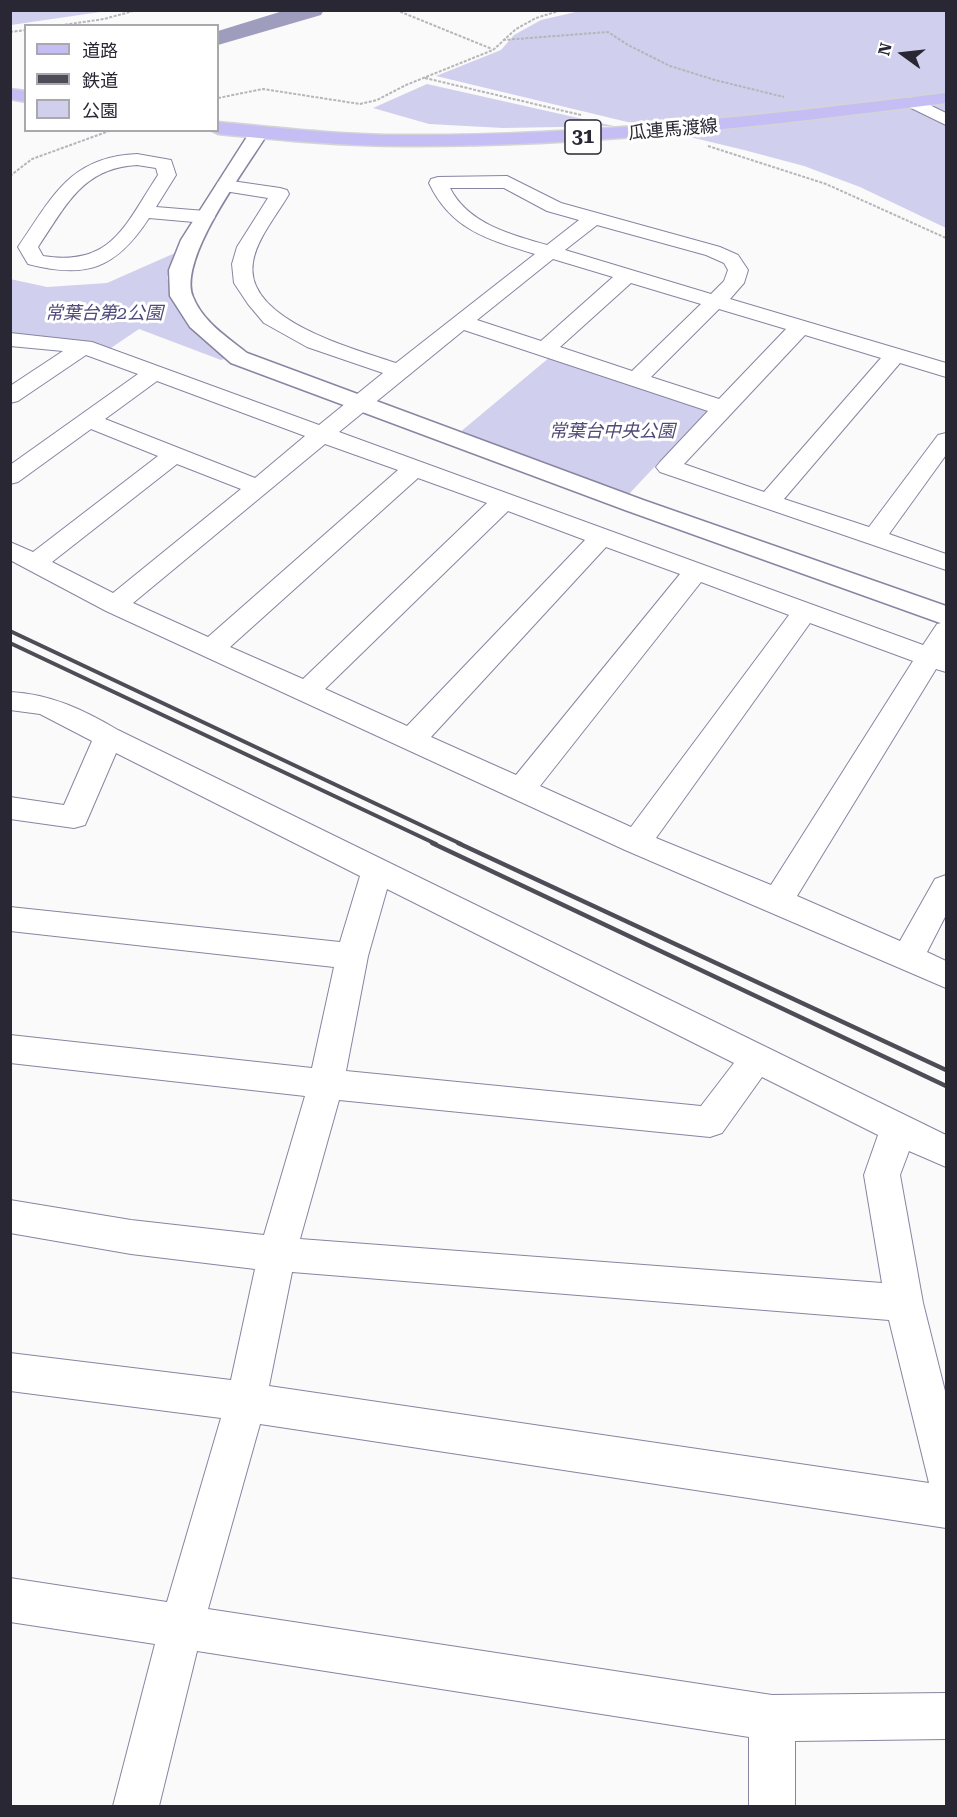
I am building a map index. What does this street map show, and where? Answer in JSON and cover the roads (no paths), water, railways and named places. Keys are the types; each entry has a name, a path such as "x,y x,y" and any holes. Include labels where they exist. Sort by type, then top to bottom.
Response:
{"main road":[{"name":"瓜連馬渡線","path":"219,128 349,139 530,139 667,132 946,98"}],"street":[{"path":"913,102 946,120"},
{"path":"259,133 191,240 180,270 181,296 201,327 239,358 634,505 946,616"},
{"path":"124,158 145,159 164,164 167,175 143,212 115,249 93,262 59,266 35,260 28,247 80,176 97,165 124,158"},
{"path":"636,379 714,302 734,283 738,270 731,260 713,251 554,207 507,182 438,183 441,193 462,217 504,238 627,276 714,302 800,327 894,356 946,370"},
{"path":"225,186 280,194 247,247 242,264 244,283 271,319 315,342 399,371"},
{"path":"143,212 205,217"},
{"path":"115,605 399,371 594,218"},
{"path":"545,349 627,276"},
{"path":"461,322 723,408"},
{"path":"800,327 668,467 946,562"},
{"path":"10,339 84,347 938,660"},
{"path":"10,396 84,347"},
{"path":"769,501 894,356"},
{"path":"10,477 155,372"},
{"path":"88,420 257,488"},
{"path":"874,537 946,440"},
{"path":"174,455 22,556 115,605 521,790 946,975"},
{"path":"211,649 415,468"},
{"path":"306,692 504,501"},
{"path":"411,740 602,537"},
{"path":"521,790 696,571"},
{"path":"636,842 805,611"},
{"path":"778,900 938,660 946,630"},
{"path":"10,701 27,701 60,709 108,737 946,1152"},
{"path":"10,808 74,817 108,737"},
{"path":"136,1806 181,1628 246,1402 277,1254 326,1084 352,956 377,871"},
{"path":"908,957 946,887"},
{"path":"10,919 352,956"},
{"path":"10,1048 326,1084 710,1122 756,1059"},
{"path":"898,1130 882,1175 904,1304 946,1475"},
{"path":"10,1216 131,1236 277,1254 904,1304"},
{"path":"10,1372 246,1402 946,1507"},
{"path":"10,1600 772,1718 946,1716"},
{"path":"772,1718 772,1806"}],"waterway":[{"path":"219,38 313,10"}],"railway":[{"path":"10,631 461,844"},
{"path":"10,643 436,844"},
{"path":"432,843 946,1086"},
{"path":"458,843 946,1070"}],"park label":[{"name":"常葉台第2公園","path":"104,314"},
{"name":"常葉台中央公園","path":"612,432"}]}
